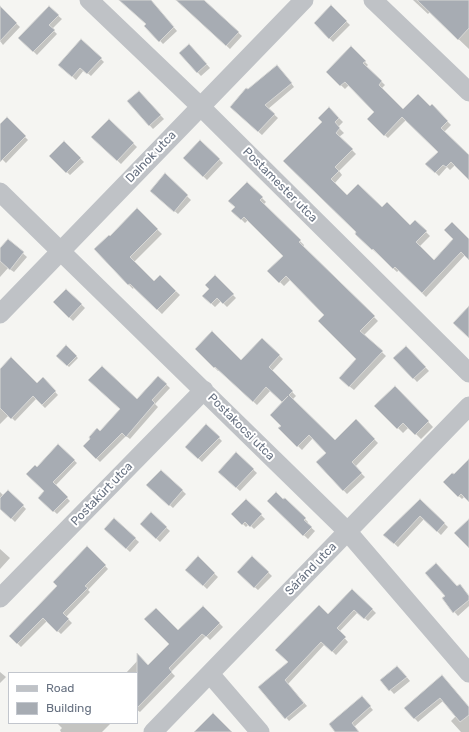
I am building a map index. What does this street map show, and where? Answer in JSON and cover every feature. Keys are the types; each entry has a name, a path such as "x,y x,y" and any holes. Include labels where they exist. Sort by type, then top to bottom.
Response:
{"street":[{"name":"Postamester utca","path":"89,0 200,106 469,372"},
{"name":"Dalnok utca","path":"0,314 304,0"},
{"path":"373,0 469,92"},
{"name":"Postakocsi utca","path":"0,192 347,531 469,673"},
{"name":"Postakürt utca","path":"0,598 204,390"},
{"name":"Sáránd utca","path":"153,732 469,406"},
{"path":"210,674 260,732"}],"building":[{"path":"119,0 151,0 174,27 159,42 144,26 146,24"},
{"path":"176,0 204,0 239,32 226,46"},
{"path":"417,0 469,0 469,28 458,40"},
{"path":"331,5 347,21 329,39 314,23"},
{"path":"0,6 17,23 0,41"},
{"path":"49,6 59,15 49,25 55,30 33,52 18,38"},
{"path":"81,39 102,58 87,74 80,68 72,77 58,65"},
{"path":"189,44 207,64 197,73 179,53"},
{"path":"351,46 366,61 363,63 382,81 379,85 403,109 418,94 430,106 432,104 448,121 441,128 469,155 469,180 451,162 446,167 443,165 435,173 425,164 438,152 402,117 384,136 367,119 374,112 345,82 340,86 326,72"},
{"path":"277,65 292,83 265,105 275,114 258,132 230,107 246,88 248,89"},
{"path":"139,91 161,115 149,126 127,101"},
{"path":"329,107 339,118 335,122 340,128 336,133 353,149 335,167 339,171 331,179 347,195 358,184 382,207 387,202 410,225 415,220 427,231 416,242 434,260 453,239 444,230 452,222 469,239 469,260 461,252 422,293 395,267 393,269 355,234 356,232 283,161 322,122 318,118"},
{"path":"7,117 26,136 0,162 0,124"},
{"path":"109,119 134,143 117,161 91,137"},
{"path":"200,140 220,159 203,177 183,158"},
{"path":"64,141 81,158 66,173 49,156"},
{"path":"165,173 188,195 174,212 150,191"},
{"path":"247,182 263,197 260,200 301,240 299,242 375,316 360,331 383,351 349,387 339,378 356,359 318,321 324,315 286,276 279,283 267,271 283,256 244,217 241,220 231,211 235,207 228,201"},
{"path":"137,208 158,229 130,257 154,281 160,275 176,291 157,310 130,284 128,285 94,249 109,235 110,236"},
{"path":"8,239 24,252 10,270 0,261 0,248"},
{"path":"215,275 234,294 223,304 217,298 211,304 202,296 209,289 205,285"},
{"path":"66,289 82,304 69,318 53,302"},
{"path":"469,306 469,338 453,323"},
{"path":"212,331 241,360 262,338 280,355 269,367 293,391 289,395 335,440 356,419 375,439 352,462 362,473 343,491 316,462 326,453 309,435 297,447 278,428 281,426 270,415 288,396 282,402 266,387 253,402 215,367 214,368 195,349"},
{"path":"66,345 77,356 67,366 56,356"},
{"path":"406,346 426,367 413,379 393,358"},
{"path":"11,357 37,383 43,377 56,391 42,405 33,396 11,419 0,408 0,369"},
{"path":"102,366 137,399 158,376 167,384 152,400 155,403 126,437 122,433 96,459 83,446 90,439 89,437 97,428 100,431 120,409 88,380"},
{"path":"395,386 429,421 415,435 403,423 397,429 374,406"},
{"path":"206,424 220,437 198,459 185,447"},
{"path":"58,444 75,460 53,482 68,497 53,512 38,498 44,491 26,474 35,465 37,467"},
{"path":"236,452 254,469 236,488 218,472"},
{"path":"469,459 469,502 461,494 458,497 443,482 452,473 454,474"},
{"path":"161,470 183,490 169,506 146,485"},
{"path":"8,490 24,505 11,519 0,509 0,498"},
{"path":"276,492 283,499 285,498 306,518 304,520 312,527 303,536 267,501"},
{"path":"246,499 262,514 250,527 245,522 242,525 231,514"},
{"path":"420,499 445,523 437,532 420,516 394,544 383,535"},
{"path":"151,512 167,527 156,539 140,524"},
{"path":"114,518 136,538 126,549 104,529"},
{"path":"469,519 469,548 454,533"},
{"path":"87,546 106,565 85,586 88,588 63,613 69,619 57,632 43,618 17,644 9,636 57,586 53,582"},
{"path":"198,556 215,573 203,586 185,570"},
{"path":"252,556 269,572 254,588 237,572"},
{"path":"436,563 457,586 460,584 469,596 469,600 453,613 442,598 445,596 425,573"},
{"path":"352,589 373,609 364,619 354,610 337,628 346,637 332,652 321,642 285,680 304,703 285,719 258,687 288,662 275,650 319,605 328,614"},
{"path":"203,606 220,623 206,637 202,634 169,668 172,672 138,707 137,653 148,665 169,644 144,619 156,608 178,630"},
{"path":"397,666 407,677 389,691 380,680"},
{"path":"442,675 469,707 469,715 460,722 440,698 414,719 404,708"},
{"path":"362,696 371,706 352,723 359,732 335,732 329,724"},
{"path":"213,713 232,732 194,732"}]}
